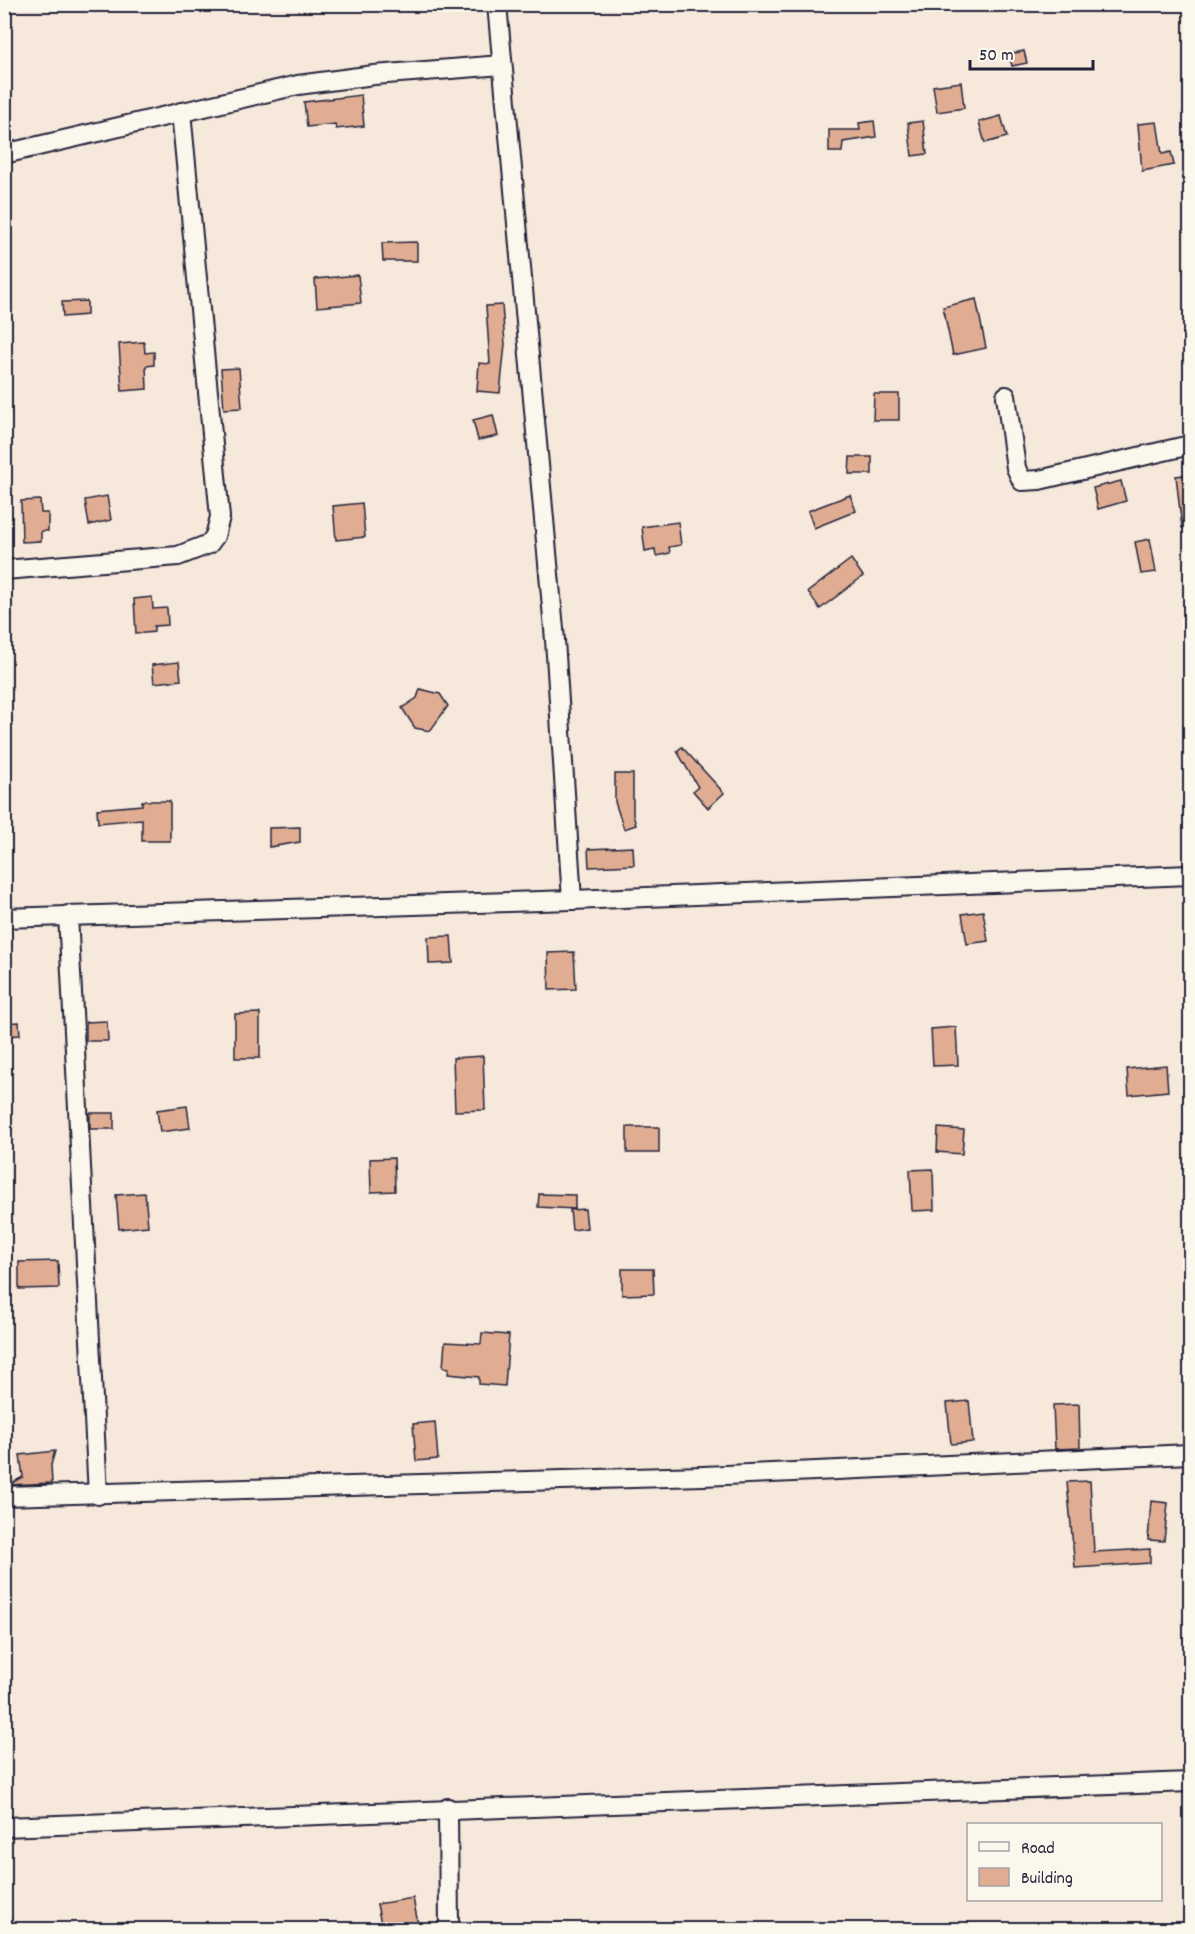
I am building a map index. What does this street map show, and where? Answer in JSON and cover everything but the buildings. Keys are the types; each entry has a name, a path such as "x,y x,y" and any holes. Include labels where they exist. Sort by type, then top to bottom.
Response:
{"street":[{"path":"497,4 555,640 572,900"},
{"path":"4,154 298,85 374,75 502,65"},
{"path":"4,570 178,556 209,544 215,536 220,517 181,112"},
{"path":"1006,396 1016,468 1022,481 1039,480 1191,445"},
{"path":"4,918 572,900 1191,875"},
{"path":"68,915 98,1495"},
{"path":"4,1496 703,1476 1191,1454"},
{"path":"4,1827 448,1808 1191,1782"},
{"path":"448,1808 449,1929"}]}
